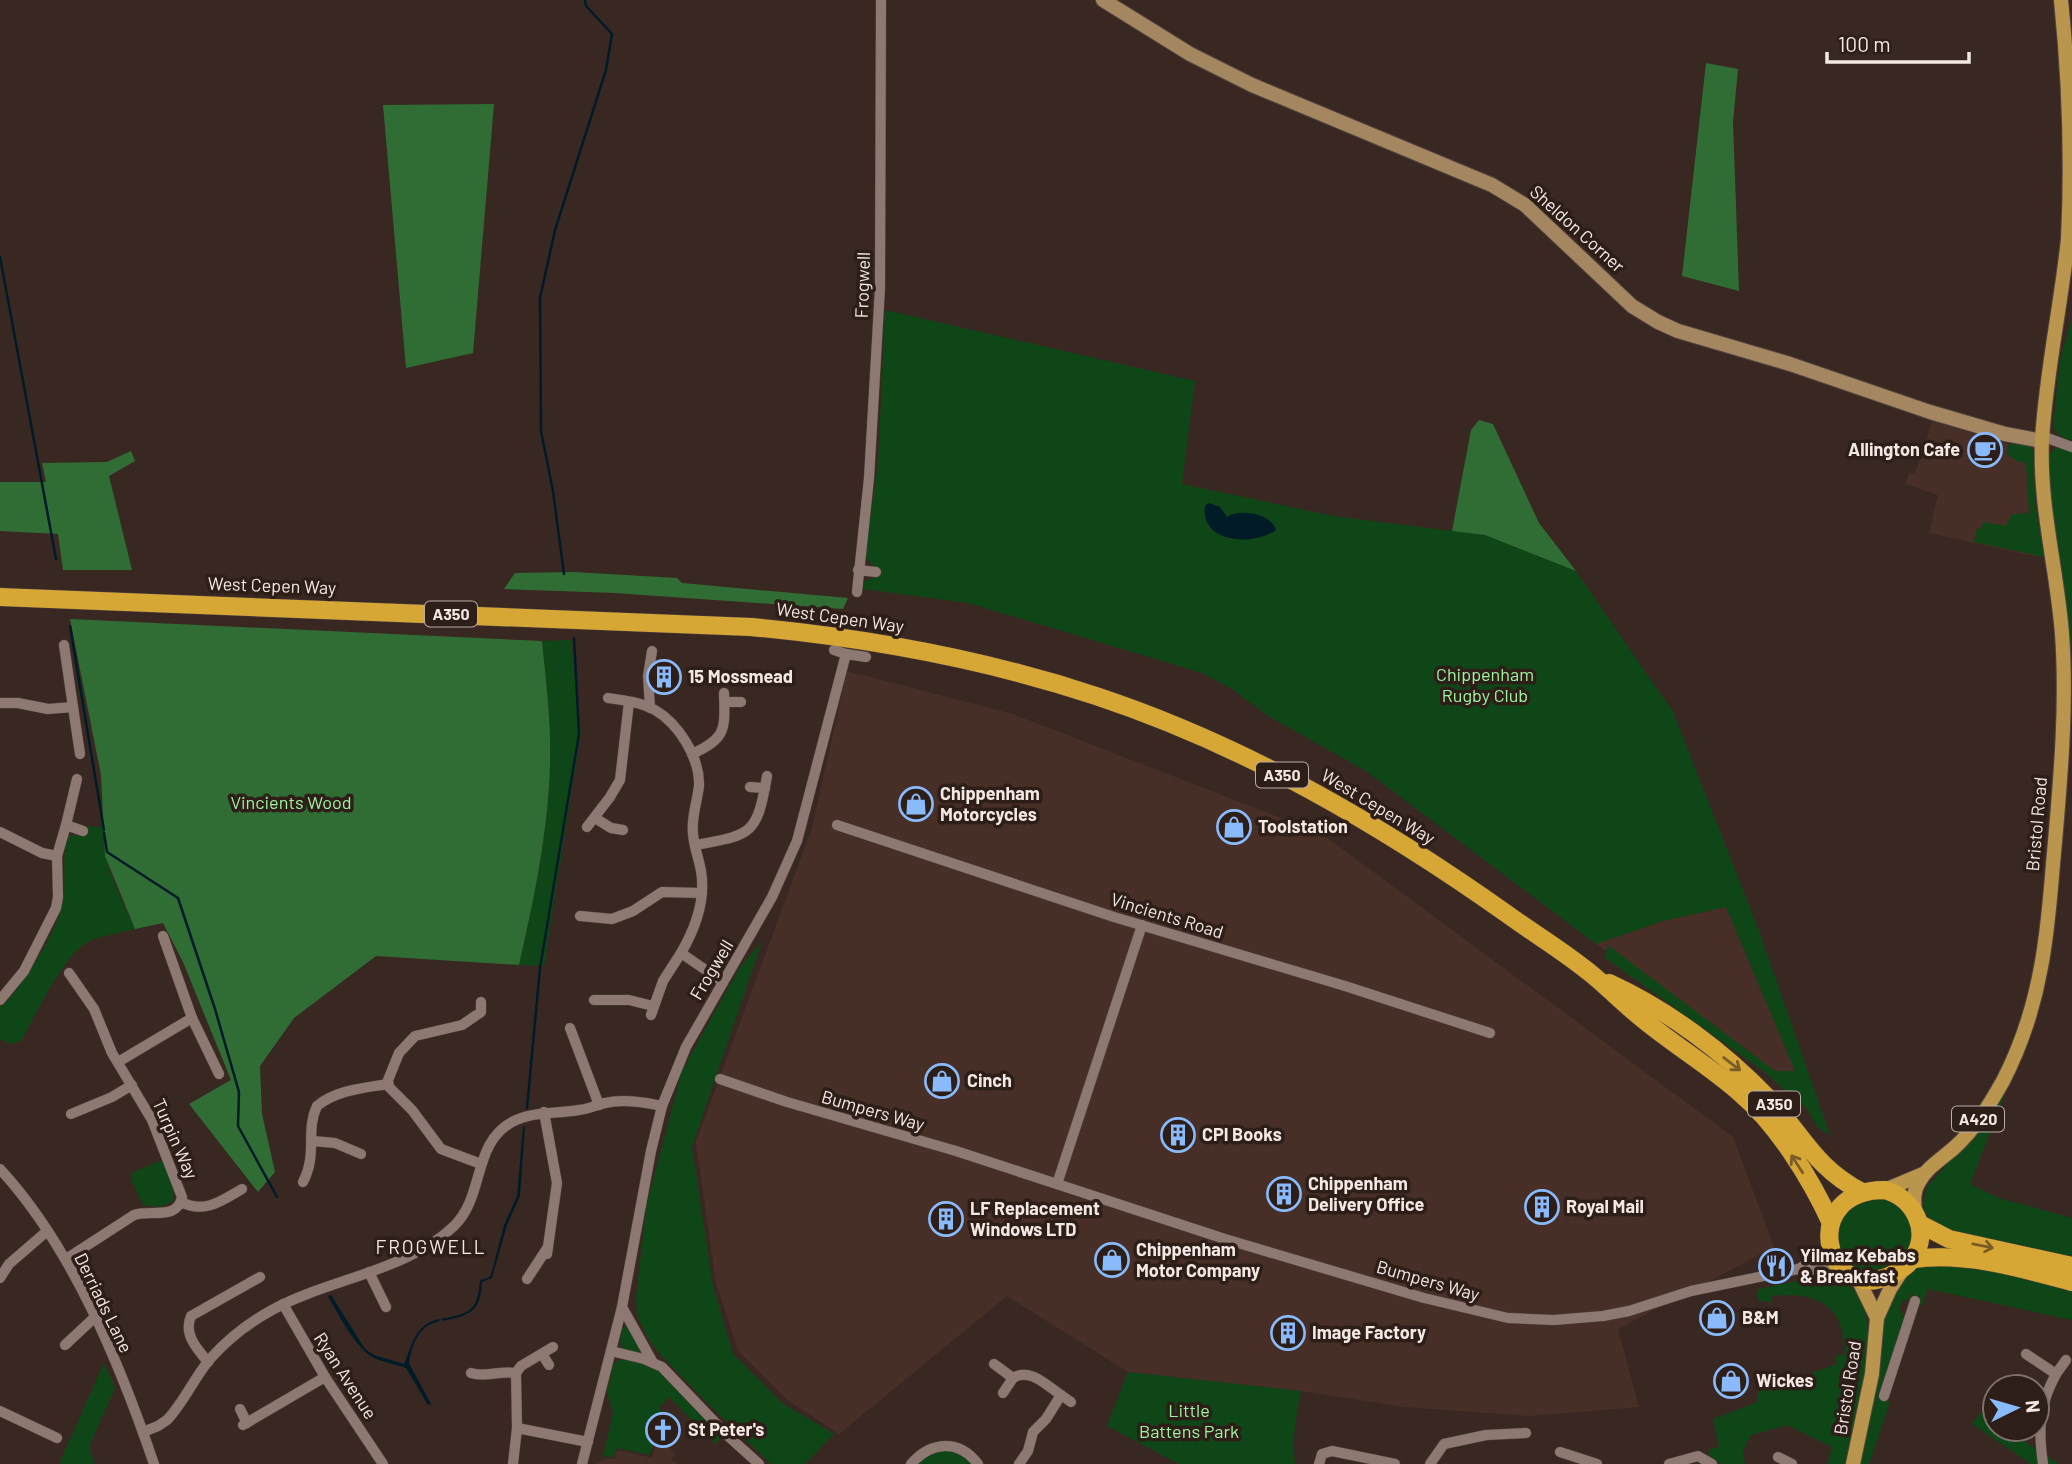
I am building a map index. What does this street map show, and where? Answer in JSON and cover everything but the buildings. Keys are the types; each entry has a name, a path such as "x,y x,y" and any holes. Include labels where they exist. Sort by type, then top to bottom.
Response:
{"highway":[{"name":"West Cepen Way","path":"0,597 751,627 845,637 997,667 1097,697 1211,741 1300,784 1448,873 1593,975 1634,1013 1729,1083 1750,1102 1783,1143 1820,1200 1831,1223"},
{"name":"West Cepen Way","path":"1593,975 1645,1000 1741,1071 1776,1107 1825,1168 1862,1192"},
{"path":"2072,1266 1949,1238 1917,1218 1903,1198 1885,1190 1862,1192 1845,1202 1837,1209 1828,1235 1833,1257 1851,1274 1869,1280 1880,1279 1908,1263 1934,1256 1958,1258 2072,1282"},
{"path":"1908,1263 1918,1247 1917,1218"}],"main road":[{"name":"A420","path":"2042,439 2068,238 2072,177 2061,0"},
{"name":"Bristol Road","path":"1885,1190 1923,1174 1958,1145 1982,1115 2016,1051 2041,967 2060,780 2064,682 2059,608 2043,490 2042,439"},
{"path":"1917,1218 1913,1196 1923,1174"},
{"name":"Bristol Road","path":"1853,1464 1874,1363 1877,1318 1889,1289 1908,1263"},
{"name":"Bristol Road","path":"1851,1274 1877,1318"}],"street":[{"name":"Frogwell","path":"857,592 869,478 880,288 881,0"},
{"name":"Sheldon Corner","path":"1103,0 1190,54 1252,85 1492,185 1525,205 1632,306 1658,322 1678,331 1790,364 1930,412 2005,434 2042,439"},
{"path":"2042,439 2072,446"},
{"path":"858,570 876,572"},
{"path":"64,645 80,754"},
{"path":"834,650 866,657"},
{"path":"650,708 648,676 652,651"},
{"name":"Frogwell","path":"582,1464 622,1307 662,1105 686,1047 772,897 797,841 846,654"},
{"path":"692,754 721,736 724,697 741,702"},
{"path":"600,997 631,1000 652,1010 666,975 681,953 694,925 702,893 693,818 699,785 692,754 671,724 650,708 608,698"},
{"path":"587,827 620,780 629,702"},
{"path":"0,703 18,703 48,709 73,707"},
{"path":"695,845 729,839 747,832 760,812 767,776"},
{"path":"0,1000 24,971 56,908 57,856 77,779"},
{"path":"750,787 765,788"},
{"path":"595,818 611,828 623,830"},
{"path":"66,825 83,831"},
{"name":"Vincients Road","path":"837,825 1142,925 1490,1033"},
{"path":"0,832 42,853 57,856"},
{"path":"580,916 595,915 612,919 624,915 662,892 702,893"},
{"path":"1057,1184 1142,925"},
{"path":"163,936 192,1018 219,1074"},
{"path":"681,953 723,982"},
{"name":"Turpin Way","path":"66,1259 133,1216 142,1212 167,1213 176,1209 181,1202 180,1188 158,1132 118,1062 94,1009 69,973"},
{"path":"388,1084 399,1053 408,1042 425,1032 443,1031 462,1025 484,1010"},
{"path":"118,1062 192,1018"},
{"path":"570,1028 599,1105"},
{"name":"Bumpers Way","path":"720,1079 787,1102 956,1151 1183,1226 1424,1298 1508,1318 1554,1320 1603,1316 1631,1311 1690,1291 1798,1269 1851,1274"},
{"path":"307,1179 313,1142 313,1115 322,1102 346,1092 388,1084"},
{"path":"388,1084 412,1110 436,1150 481,1164"},
{"path":"71,1114 112,1097 132,1085"},
{"path":"143,1432 161,1425 171,1416 208,1362 233,1337 262,1316 283,1304 369,1272 421,1248 456,1224 469,1205 489,1143 500,1129 524,1117 544,1112 577,1111 599,1105 635,1101 662,1105"},
{"path":"527,1279 548,1250 558,1188 544,1112"},
{"path":"313,1142 335,1143 354,1153"},
{"name":"Derriads Lane","path":"0,1169 66,1259 95,1317 154,1464"},
{"path":"181,1202 194,1208 209,1207 242,1189"},
{"path":"0,1279 9,1264 46,1232"},
{"name":"Bumpers Way","path":"1798,1269 1829,1247"},
{"path":"369,1272 385,1300"},
{"path":"208,1362 191,1338 188,1324 191,1316 256,1282"},
{"name":"Ryan Avenue","path":"283,1304 325,1377 381,1461"},
{"path":"1885,1396 1909,1306"},
{"path":"622,1307 652,1362"},
{"path":"71,1342 95,1317"},
{"path":"513,1464 517,1428 516,1373 521,1366 553,1347"},
{"path":"611,1351 662,1367 728,1436 759,1464"},
{"path":"542,1354 549,1365"},
{"path":"2026,1354 2056,1374"},
{"path":"2043,1464 2040,1428 2042,1405 2056,1374 2066,1360"},
{"path":"1874,1363 1894,1368"},
{"path":"994,1364 1013,1378"},
{"path":"471,1373 516,1373"},
{"path":"1003,1393 1013,1378 1028,1374 1071,1402"},
{"path":"240,1409 245,1424 325,1377"},
{"path":"1019,1464 1028,1451 1033,1432 1046,1419 1061,1395"},
{"path":"0,1411 52,1438"},
{"path":"517,1428 588,1442"},
{"path":"1430,1464 1444,1444 1486,1435 1526,1433"},
{"path":"911,1464 929,1449 948,1445 963,1450 978,1464"},
{"path":"1319,1464 1325,1450 1395,1464"},
{"path":"1560,1452 1577,1461 1597,1464"},
{"path":"1669,1464 1698,1456 1712,1464"},
{"path":"1777,1457 1793,1461"},
{"path":"369,1464 381,1461"}],"shaded area":[{"path":"1932,421 2027,450 2039,557 1929,533 1938,495 1905,484 1909,473 1915,474"},
{"path":"847,671 1013,714 1322,834 1733,1137 1774,1247 1618,1329 1639,1407 1529,1416 1404,1407 1301,1391 1128,1372 1007,1296 839,1434 786,1399 738,1350 716,1283 696,1142 812,828"},
{"path":"1727,907 1796,1071 1775,1071 1609,947 1606,951 1596,944 1663,921"},
{"path":"659,1435 675,1454 671,1460 680,1464 595,1464 607,1458 615,1459 617,1450 652,1458"}],"green space":[{"path":"1706,63 1738,69 1733,122 1739,291 1682,276"},
{"path":"494,104 473,353 406,368 383,105"},
{"name":"Chippenham Rugby Club","path":"885,310 1195,381 1182,484 1333,516 1485,535 1576,571 1673,712 1758,928 1830,1135 1818,1128 1807,1109 1763,1071 1604,957 1609,946 1775,1071 1795,1071 1726,907 1663,921 1596,944 1366,771 1268,716 1232,689 1202,673 968,603 863,589 863,582 875,577 875,568 865,557 878,462"},
{"path":"2072,318 2072,443 2058,434 2053,427 2060,359"},
{"path":"1479,420 1493,424 1539,523 1576,571 1485,535 1452,531 1471,430"},
{"path":"2014,441 2028,445 2033,450 2035,501 2044,557 1974,542 1977,528 1981,529 1983,522 2006,526 2012,514 2029,513 2026,463 2007,455 2007,447"},
{"path":"2058,446 2072,452 2072,667 2049,483 2050,453"},
{"path":"131,451 135,461 109,476 132,570 63,570 58,534 0,531 0,482 46,482 42,463 107,462"},
{"path":"573,572 677,578 682,583 848,598 843,609 615,593 504,589 515,573"},
{"name":"Vincients Wood","path":"70,619 542,641 550,737 546,823 519,965 376,956 294,1018 260,1066 262,1114 275,1172 258,1192 189,1104 231,1080 183,962 163,923 135,929 105,856 101,775"},
{"path":"571,640 581,732 544,966 519,965 546,823 550,737 542,641"},
{"path":"87,826 106,827 104,839 108,865 135,929 93,940 79,949 60,972 21,1041 10,1044 0,1039 0,1007 17,990 52,933 63,902 65,844 69,836 85,837"},
{"path":"762,941 692,1147 713,1286 733,1354 782,1403 834,1434 805,1464 771,1464 661,1355 649,1340 637,1316 636,1297 647,1203 682,1071 740,967"},
{"path":"2013,1074 1970,1184 1999,1198 2072,1218 2072,1260 1966,1238 1930,1220 1924,1210 1927,1187 1960,1149"},
{"path":"163,1160 174,1192 173,1201 161,1207 143,1205 131,1180 131,1173"},
{"path":"1882,1197 1892,1200 1911,1219 1910,1246 1890,1264 1871,1271 1856,1269 1845,1260 1838,1246 1838,1231 1845,1216 1859,1204"},
{"path":"1968,1263 2072,1289 2072,1320 1928,1289 1922,1306 1918,1305 1920,1297 1911,1294 1908,1301 1903,1299 1899,1310 1906,1316 1882,1399 1890,1402 1869,1464 1827,1464 1832,1447 1787,1425 1751,1435 1743,1451 1745,1464 1720,1464 1710,1458 1708,1450 1719,1447 1713,1419 1758,1402 1757,1392 1837,1364 1835,1356 1845,1354 1840,1324 1834,1313 1825,1305 1802,1296 1772,1296 1772,1303 1758,1300 1759,1289 1796,1281 1807,1274 1828,1274 1852,1287 1860,1298 1865,1307 1869,1339 1899,1280 1917,1267"},
{"path":"626,1325 643,1354 621,1347 623,1326"},
{"path":"620,1360 642,1363 662,1372 722,1437 715,1444 669,1397 659,1408 681,1431 656,1434 650,1455 617,1448 613,1457 603,1456 613,1413 607,1393 614,1363"},
{"path":"104,1363 115,1388 89,1447 95,1464 59,1464"},
{"name":"Little Battens Park","path":"1128,1372 1301,1391 1295,1428 1295,1464 1179,1464 1107,1426"},
{"path":"1980,1413 1981,1414 1981,1430 1972,1424"},
{"path":"2000,1443 2027,1443 2059,1464 2031,1464"},
{"path":"943,1448 965,1456 973,1464 917,1464 930,1452"}],"water":[{"path":"1209,503 1220,507 1227,517 1240,513 1262,516 1273,524 1276,530 1255,538 1220,535 1211,528 1206,519 1205,506"},
{"path":"525,1126 520,1196 507,1225 492,1278 482,1282 479,1300 472,1311 442,1321 441,1319 471,1309 477,1298 480,1280 491,1275 504,1225 517,1196"},
{"path":"331,1295 365,1349 374,1355 404,1364 419,1330 439,1319 440,1321 427,1327 418,1336 409,1363 431,1404 428,1405 406,1368 374,1358 361,1347 337,1312 328,1296"}],"waterway":[{"path":"564,574 553,491 541,431 540,298 555,230 606,70 612,34 586,6 585,0"},
{"path":"0,257 56,559"},
{"path":"70,626 104,830"},
{"path":"527,1108 540,968 579,734 574,638"},
{"path":"104,833 107,852 178,898 239,1092 238,1126 277,1197"}],"place":[{"name":"Allington Cafe","path":"1985,450"},
{"name":"15 Mossmead","path":"664,677"},
{"name":"Chippenham Motorcycles","path":"916,804"},
{"name":"Toolstation","path":"1234,827"},
{"name":"Cinch","path":"942,1081"},
{"name":"CPI Books","path":"1178,1135"},
{"name":"Chippenham Delivery Office","path":"1284,1194"},
{"name":"Royal Mail","path":"1542,1207"},
{"name":"LF Replacement Windows LTD","path":"946,1219"},
{"name":"Chippenham Motor Company","path":"1112,1260"},
{"name":"Yilmaz Kebabs & Breakfast","path":"1776,1266"},
{"name":"B&M","path":"1717,1318"},
{"name":"Image Factory","path":"1288,1333"},
{"name":"Wickes","path":"1731,1381"},
{"name":"St Peter's","path":"663,1430"}],"district":[{"name":"FROGWELL","path":"431,1247"}]}
